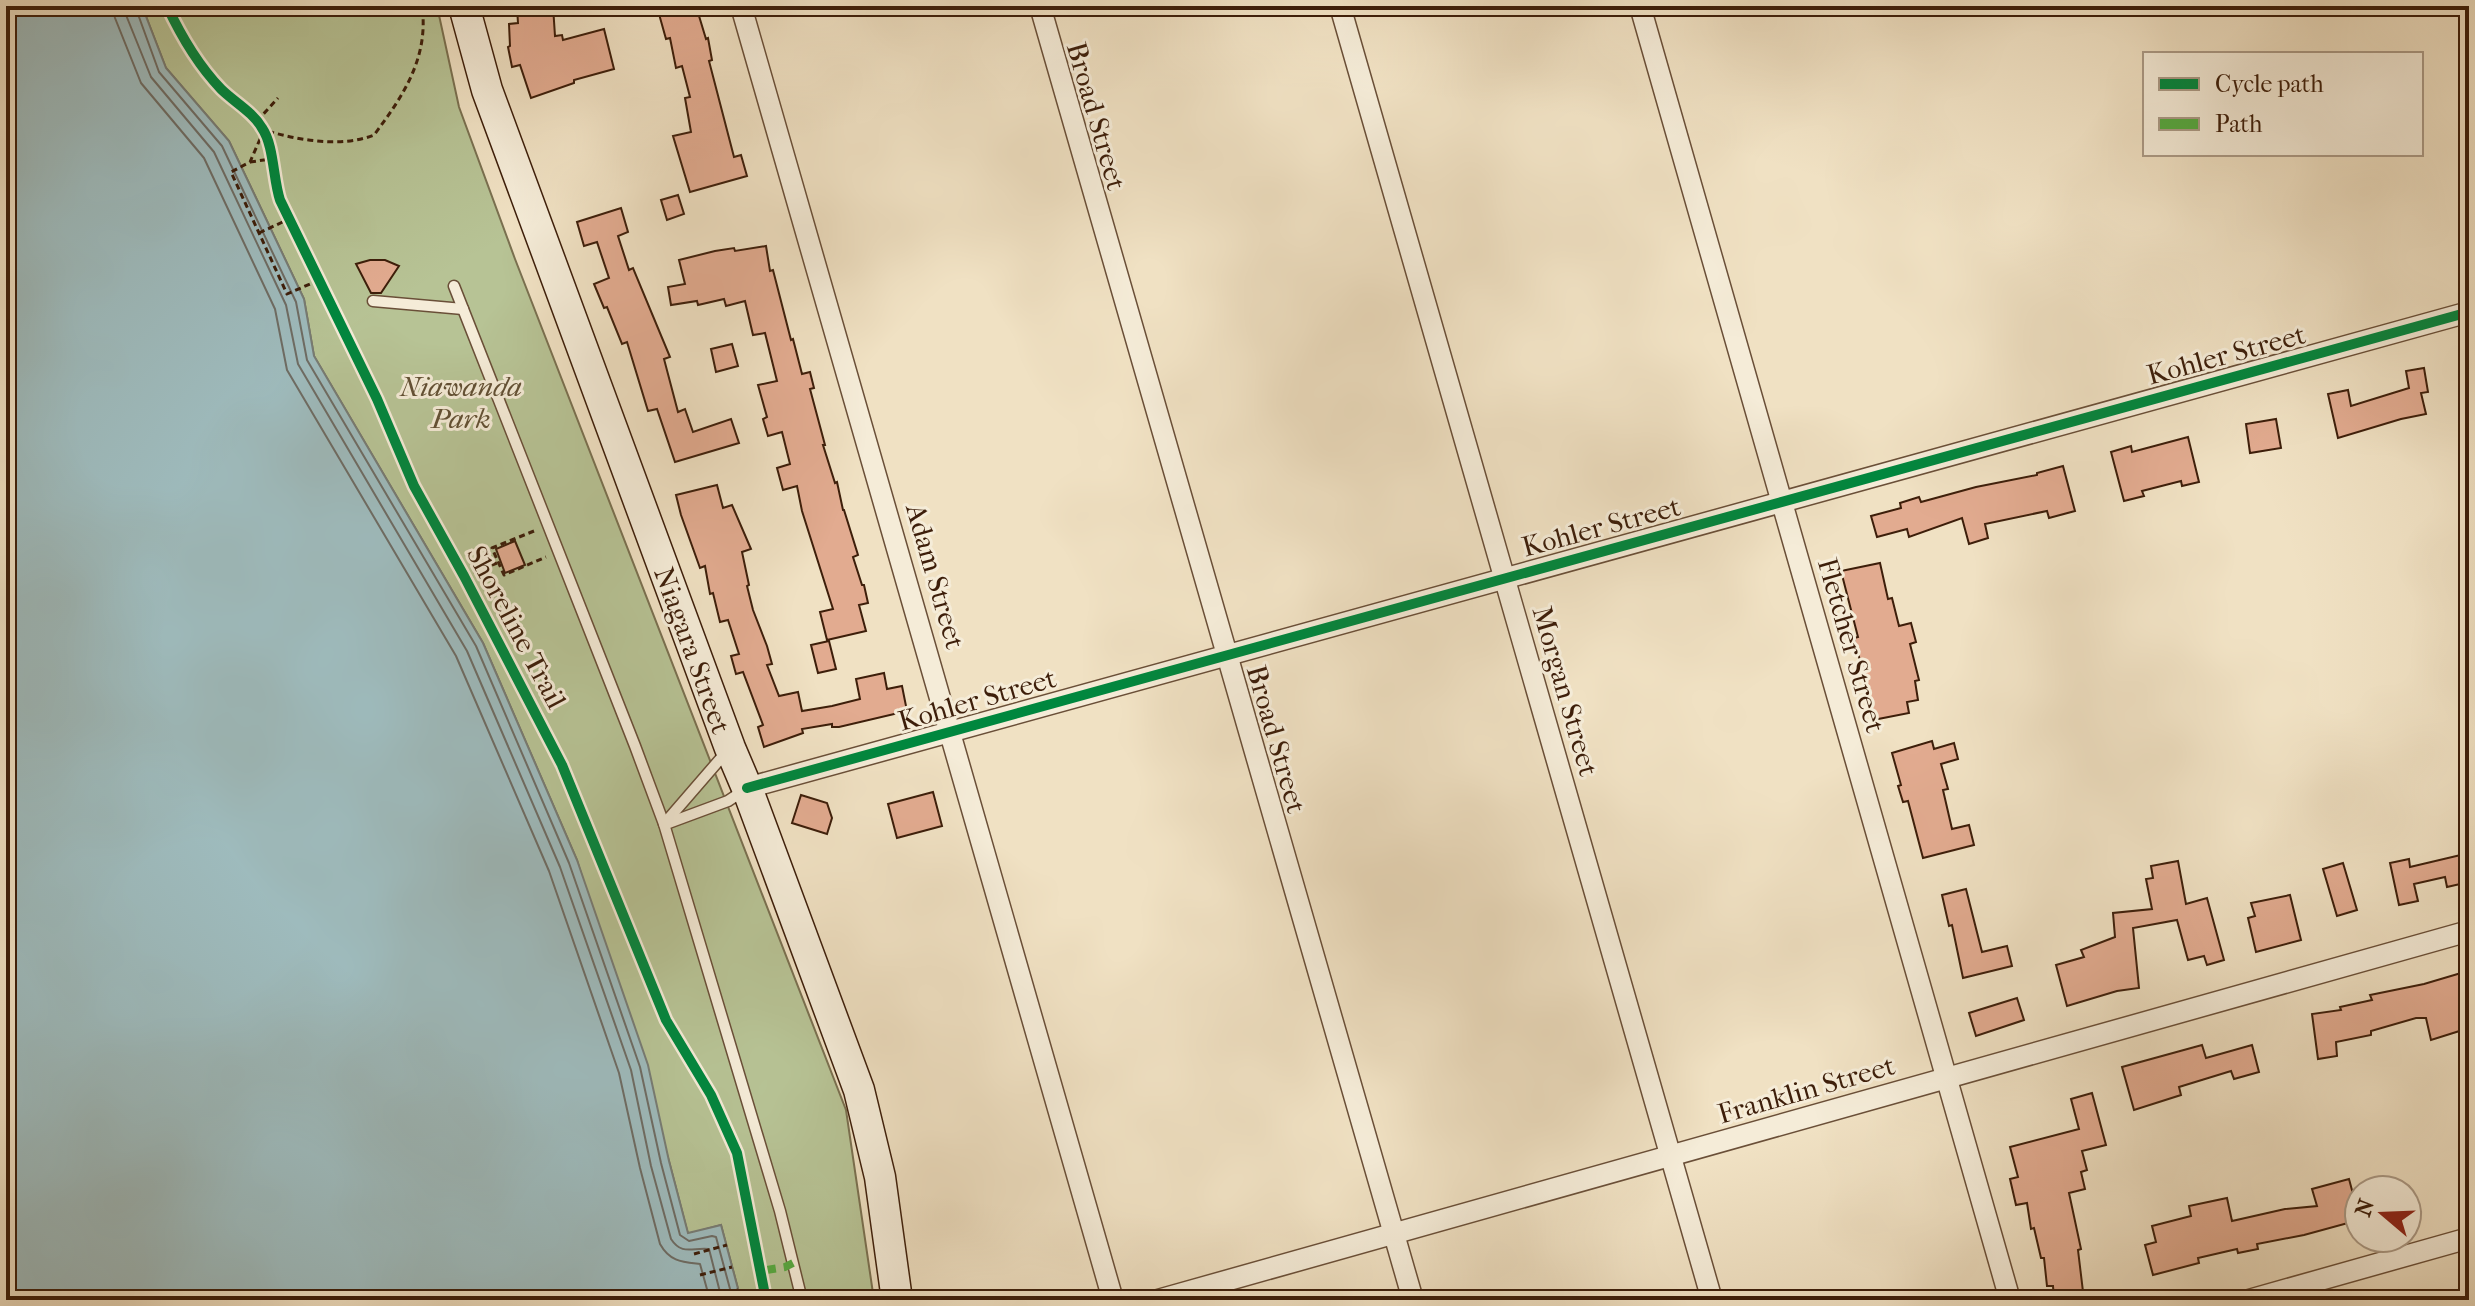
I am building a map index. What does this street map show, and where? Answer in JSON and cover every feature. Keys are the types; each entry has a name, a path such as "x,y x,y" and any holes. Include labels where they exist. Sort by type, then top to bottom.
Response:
{"main road":[{"name":"Niagara Street","path":"464,6 487,90 859,1090 880,1177 897,1300"}],"street":[{"name":"Adam Street","path":"741,6 1113,1300"},
{"name":"Broad Street","path":"1040,6 1413,1300"},
{"name":"Morgan Street","path":"1340,6 1712,1300"},
{"name":"Fletcher Street","path":"1640,6 2010,1300"},
{"name":"Kohler Street","path":"747,788 2469,312"},
{"name":"Franklin Street","path":"1158,1300 2469,931"},
{"path":"2249,1300 2469,1238"}],"lane":[{"path":"454,286 664,824 780,1211 802,1300"},
{"path":"373,301 463,309"},
{"path":"664,824 730,748"},
{"path":"664,824 728,801 747,788"}],"path":[{"path":"244,110 260,125 294,138 337,141 374,135 418,67 425,26 422,6"},
{"path":"250,162 260,125 278,98"},
{"path":"260,125 273,172"},
{"path":"271,159 250,162 231,172 287,294 319,280"},
{"path":"259,233 287,214 295,231"},
{"path":"313,268 326,293"},
{"path":"548,525 492,548 498,563 504,575 559,552"},
{"path":"464,576 498,563"},
{"path":"694,1254 727,1245"},
{"path":"700,1275 732,1267"},
{"path":"705,1298 738,1290"}],"green space":[{"name":"Niawanda Park","path":"142,6 437,6 459,107 515,259 846,1110 874,1300 741,1300 721,1225 688,1234 669,1161 577,860 483,643 314,356 304,299 229,141 166,68"}],"water":[{"path":"6,6 142,6 166,68 229,141 304,299 314,356 483,643 577,860 648,1065 688,1233 721,1225 741,1300 6,1300"}],"building":[{"path":"553,6 555,36 562,35 563,40 604,29 614,69 574,80 574,83 531,98 520,65 512,67 508,47 509,24 518,23 517,7"},
{"path":"684,6 696,6 708,38 712,60 709,61 734,157 741,155 747,176 690,192 673,136 691,132 685,98 690,97 682,66 676,68 670,38 666,39 659,14"},
{"path":"678,195 684,214 667,220 661,200"},
{"path":"621,208 628,232 618,236 629,270 633,268 670,357 664,359 678,412 685,409 693,432 731,419 739,443 675,462 657,409 648,411 627,342 622,344 594,284 609,278 597,242 584,246 577,222"},
{"path":"766,246 770,271 773,270 802,374 810,372 814,388 810,389 823,445 858,555 853,557 868,603 859,605 866,631 827,640 820,612 833,609 797,486 783,490 777,468 790,464 782,432 768,436 763,419 767,417 758,385 777,381 765,333 753,335 745,301 726,306 724,299 698,305 697,301 671,305 668,287 685,284 679,260 715,251"},
{"path":"385,260 399,266 381,293 371,293 356,264"},
{"path":"732,344 738,366 716,372 711,349"},
{"path":"2424,368 2428,392 2421,393 2426,414 2338,438 2328,394 2348,390 2351,406 2409,388 2406,371"},
{"path":"2276,419 2281,448 2250,453 2246,424"},
{"path":"2188,437 2199,482 2182,486 2181,481 2142,491 2144,496 2124,501 2111,452 2131,446 2132,452"},
{"path":"2063,466 2075,511 2049,518 2047,511 1985,524 1988,538 1969,544 1962,518 1909,537 1907,529 1877,537 1871,516 1901,508 1900,503 1919,497 1921,502"},
{"path":"717,485 723,508 732,505 751,549 742,552 747,586 772,664 767,665 779,696 798,692 802,711 832,706 860,699 856,679 884,673 887,689 902,686 907,711 839,727 832,727 832,724 802,729 803,733 764,747 758,727 763,725 743,672 736,674 731,656 739,654 728,620 720,622 713,593 710,594 705,566 700,568 676,495"},
{"path":"515,541 525,565 505,573 496,549"},
{"path":"1880,563 1888,599 1892,598 1899,626 1911,623 1916,642 1910,644 1919,680 1915,681 1918,700 1907,702 1909,713 1873,720 1854,638 1858,637 1841,571"},
{"path":"829,641 836,669 818,673 811,645"},
{"path":"1932,741 1934,749 1954,743 1958,759 1941,764 1948,789 1943,790 1952,829 1969,825 1974,845 1923,858 1908,801 1903,802 1898,786 1901,785 1892,753"},
{"path":"933,792 942,826 897,838 888,804"},
{"path":"801,795 827,803 832,818 827,834 792,823"},
{"path":"2469,853 2469,882 2447,887 2445,877 2414,884 2418,901 2399,905 2390,863 2409,859 2410,867"},
{"path":"2178,861 2186,904 2207,898 2224,960 2207,965 2204,956 2188,960 2177,920 2133,928 2139,988 2117,991 2067,1006 2056,965 2084,957 2081,950 2115,937 2113,913 2152,909 2146,879 2153,878 2151,866"},
{"path":"2343,863 2357,910 2337,916 2323,869"},
{"path":"1966,889 1982,952 2007,946 2012,966 1963,978 1942,895"},
{"path":"2290,895 2301,940 2256,952 2248,918 2255,916 2251,903"},
{"path":"2461,973 2469,998 2461,1001 2469,1028 2431,1040 2426,1018 2416,1018 2371,1031 2371,1035 2336,1042 2337,1056 2318,1059 2312,1014 2341,1010 2340,1007 2372,1000 2370,995"},
{"path":"2017,998 2024,1020 1976,1036 1969,1013"},
{"path":"2202,1045 2206,1058 2252,1045 2259,1072 2234,1079 2231,1071 2179,1087 2181,1095 2134,1110 2122,1067"},
{"path":"2092,1093 2106,1145 2082,1151 2087,1170 2081,1172 2085,1189 2069,1193 2081,1249 2078,1250 2084,1300 2054,1300 2053,1286 2047,1286 2044,1258 2041,1258 2034,1228 2031,1229 2027,1203 2016,1205 2010,1179 2018,1177 2010,1147 2079,1129 2071,1099"},
{"path":"2343,1181 2343,1224 2257,1244 2258,1249 2238,1253 2237,1249 2198,1258 2199,1263 2153,1275 2145,1245 2156,1242 2152,1226 2191,1216 2189,1206 2227,1198 2232,1221 2285,1209 2317,1206 2312,1189"}],"marked path":[{"path":"760,1271 793,1263"}],"cycle path":[{"name":"Shoreline Trail","path":"167,6 205,70 221,89 254,117 266,135 280,200 377,399 414,486 562,765 666,1020 711,1095 737,1153 766,1300"},
{"path":"747,788 2469,312"}]}
